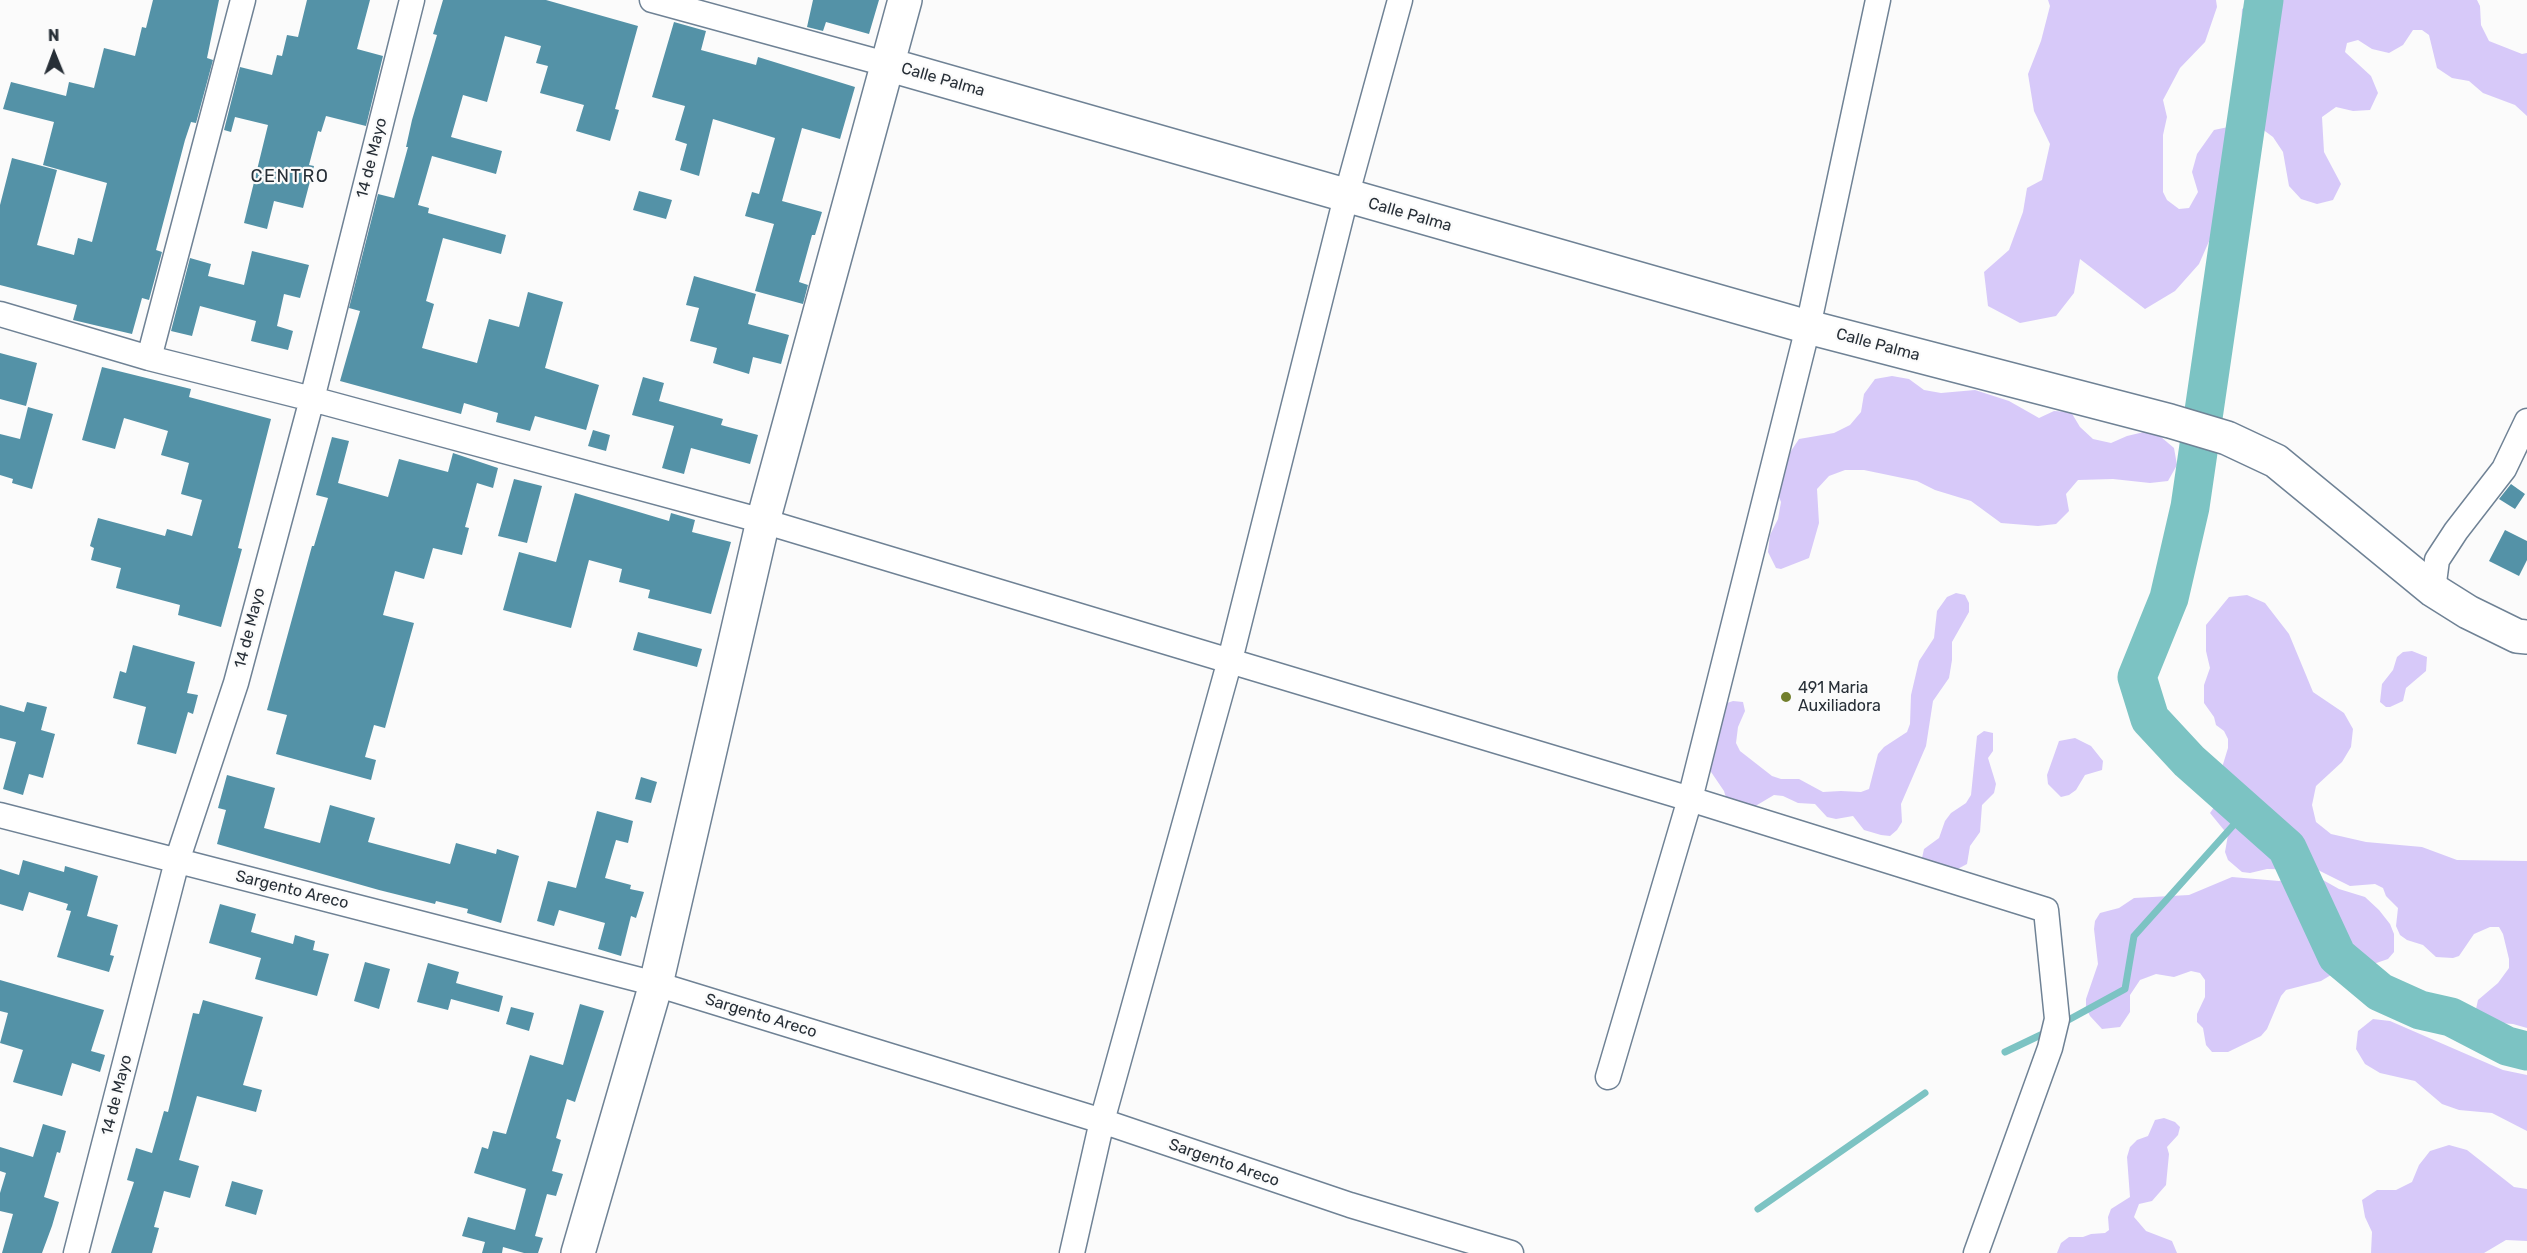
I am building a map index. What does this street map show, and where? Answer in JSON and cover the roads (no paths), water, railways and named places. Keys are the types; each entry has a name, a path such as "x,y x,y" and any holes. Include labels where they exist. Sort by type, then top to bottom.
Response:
{"street":[{"path":"149,358 243,0"},
{"name":"14 de Mayo","path":"76,1253 177,861 236,683 312,399 412,0"},
{"name":"Calle Palma","path":"652,0 1312,184 1346,197 1808,327 2170,421 2227,438 2276,461 2433,590 2468,612 2517,636 2527,637"},
{"path":"578,1253 656,984 763,521 886,64 906,0"},
{"path":"1072,1253 1102,1121 1230,660 1346,197 1400,0"},
{"path":"1608,1077 1689,799 1808,327 1878,0"},
{"path":"0,314 149,358 312,399 763,521 1689,799 2046,910 2057,1019 2050,1048 1976,1253"},
{"path":"2433,590 2437,560 2456,531 2504,469 2527,421"},
{"name":"Sargento Areco","path":"0,815 656,984 1102,1121 1350,1205 1511,1253"}],"waterway":[{"path":"2264,0 2190,507 2169,598 2137,677 2150,719 2189,761 2287,848 2337,956 2380,992 2420,1010 2451,1017 2507,1046 2527,1051"},
{"path":"2061,1024 2125,989 2134,936 2247,810"},
{"path":"2005,1052 2049,1031"},
{"path":"1758,1209 1925,1093"}],"place":[{"name":"491 Maria Auxiliadora","path":"1786,697"}],"district":[{"name":"CENTRO","path":"290,177"}]}
